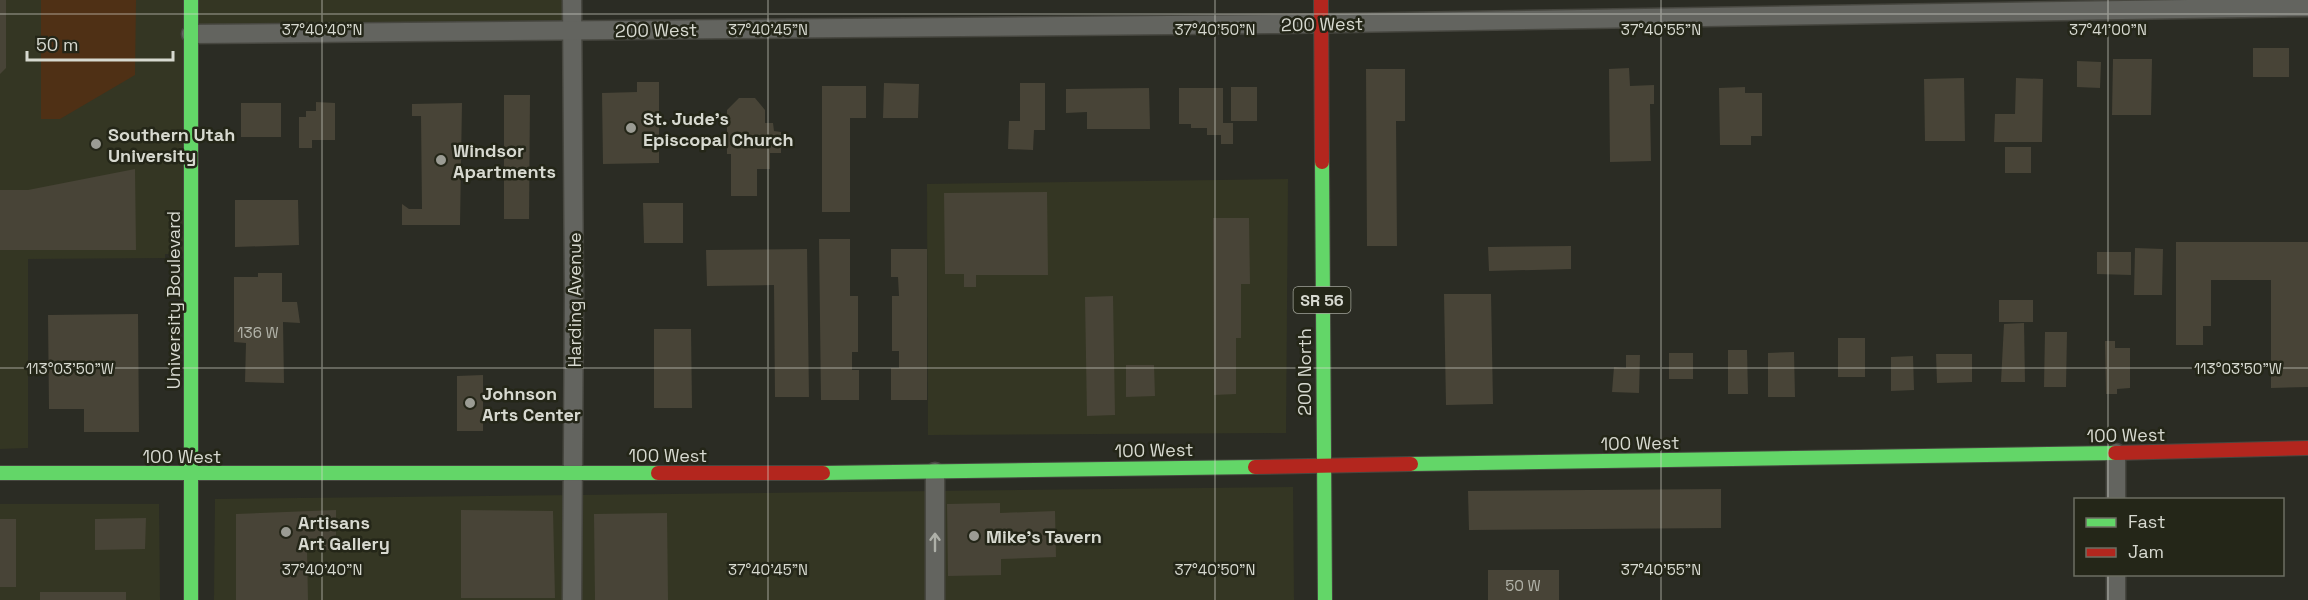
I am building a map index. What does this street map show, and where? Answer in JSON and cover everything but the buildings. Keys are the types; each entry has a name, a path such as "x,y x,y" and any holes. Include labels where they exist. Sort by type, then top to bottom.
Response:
{"street":[{"name":"University Boulevard","path":"191,0 191,600"},
{"name":"Harding Avenue","path":"572,0 572,600"},
{"name":"200 North","path":"1321,0 1322,465 1325,600"},
{"name":"200 West","path":"191,34 1321,24 2308,7"},
{"name":"100 West","path":"0,473 935,472 2308,448"},
{"path":"2116,453 2116,498"},
{"path":"935,472 935,600"},
{"path":"2116,576 2116,600"}],"shaded area":[{"name":"Southern Utah University","path":"0,0 572,0 573,31 191,34 191,254 165,254 165,258 28,259 28,448 0,449"},
{"path":"41,0 136,0 135,75 60,119 41,119"},
{"path":"1288,179 1286,433 928,435 927,184"},
{"path":"1293,487 1294,600 214,600 215,499"},
{"path":"0,504 159,504 160,600 0,600"}],"traffic: fast":[{"path":"191,0 191,600"},
{"path":"1322,162 1325,600"},
{"path":"1411,464 2115,453"},
{"path":"823,473 1255,467"},
{"path":"0,473 658,473"}],"traffic: jam":[{"path":"1321,0 1322,162"},
{"path":"2115,453 2308,448"},
{"path":"1255,467 1411,464"},
{"path":"658,473 823,473"}],"place":[{"name":"St. Jude's Episcopal Church","path":"631,128"},
{"name":"Southern Utah University","path":"96,144"},
{"name":"Windsor Apartments","path":"441,160"},
{"name":"Johnson Arts Center","path":"470,403"},
{"name":"Artisans Art Gallery","path":"286,532"},
{"name":"Mike's Tavern","path":"974,536"}]}
